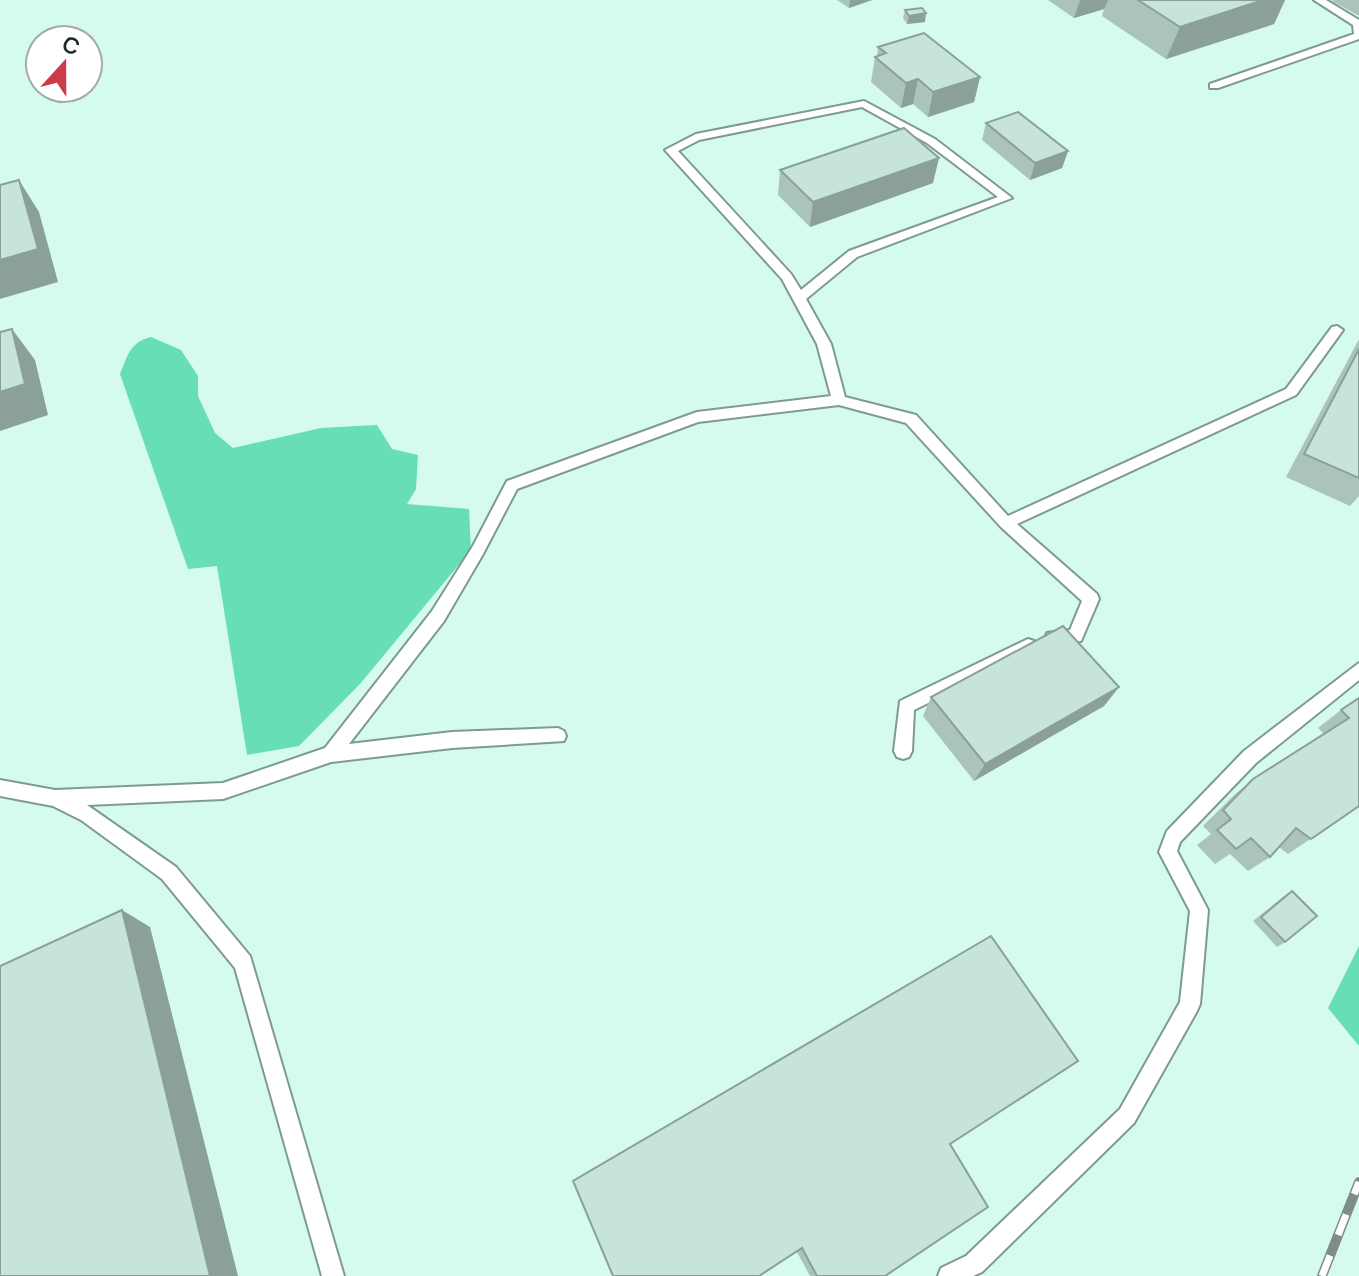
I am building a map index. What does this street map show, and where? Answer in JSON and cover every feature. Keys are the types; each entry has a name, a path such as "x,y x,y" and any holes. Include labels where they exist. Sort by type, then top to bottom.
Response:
{"lane":[{"path":"1214,86 1359,36 1358,24 1319,0"},
{"path":"799,298 853,254 1006,198 931,141 864,104 696,137 671,150 740,221 787,277 824,344 839,400"},
{"path":"1006,523 1291,392 1337,330"},
{"path":"331,754 438,616 512,485 697,417 839,400 911,419 1006,523 1091,599 1075,636 1040,639 906,706 903,751"},
{"path":"949,1276 974,1264 1127,1116 1190,1004 1199,910 1168,852 1173,837 1250,757 1359,670"},
{"path":"0,788 55,798 223,791 331,754 452,740 558,736"},
{"path":"55,798 87,814 169,873 243,963 333,1276"}],"shaded area":[{"path":"0,0 1359,0 1359,946 1328,1007 1359,1046 1359,1276 0,1276"}],"green space":[{"path":"151,337 181,350 198,376 198,396 215,433 233,448 321,428 377,425 392,449 418,455 416,489 407,504 469,509 471,550 360,684 299,746 247,755 217,566 188,569 120,374 134,346"},
{"path":"1359,946 1359,1046 1328,1008"}],"building":[{"path":"1138,0 1263,0 1180,27"},
{"path":"922,8 926,13 909,16 905,10"},
{"path":"924,33 980,77 933,92 918,79 906,83 875,57 886,53 878,47"},
{"path":"1018,112 1068,151 1035,163 986,123"},
{"path":"904,128 939,158 813,202 780,170"},
{"path":"19,180 38,249 0,260 0,185"},
{"path":"12,329 25,384 0,392 0,332"},
{"path":"1359,349 1359,478 1304,454"},
{"path":"1063,626 1119,687 985,764 931,697"},
{"path":"1359,698 1359,806 1311,839 1296,828 1270,857 1251,838 1236,849 1217,830 1231,819 1223,810 1253,779 1349,718 1341,710"},
{"path":"1292,891 1317,916 1285,942 1261,917"},
{"path":"122,910 210,1276 0,1276 0,966"},
{"path":"991,936 1078,1061 950,1144 988,1207 885,1276 817,1276 802,1248 759,1276 613,1276 573,1181"}],"railway":[{"path":"1322,1276 1359,1182"}]}
